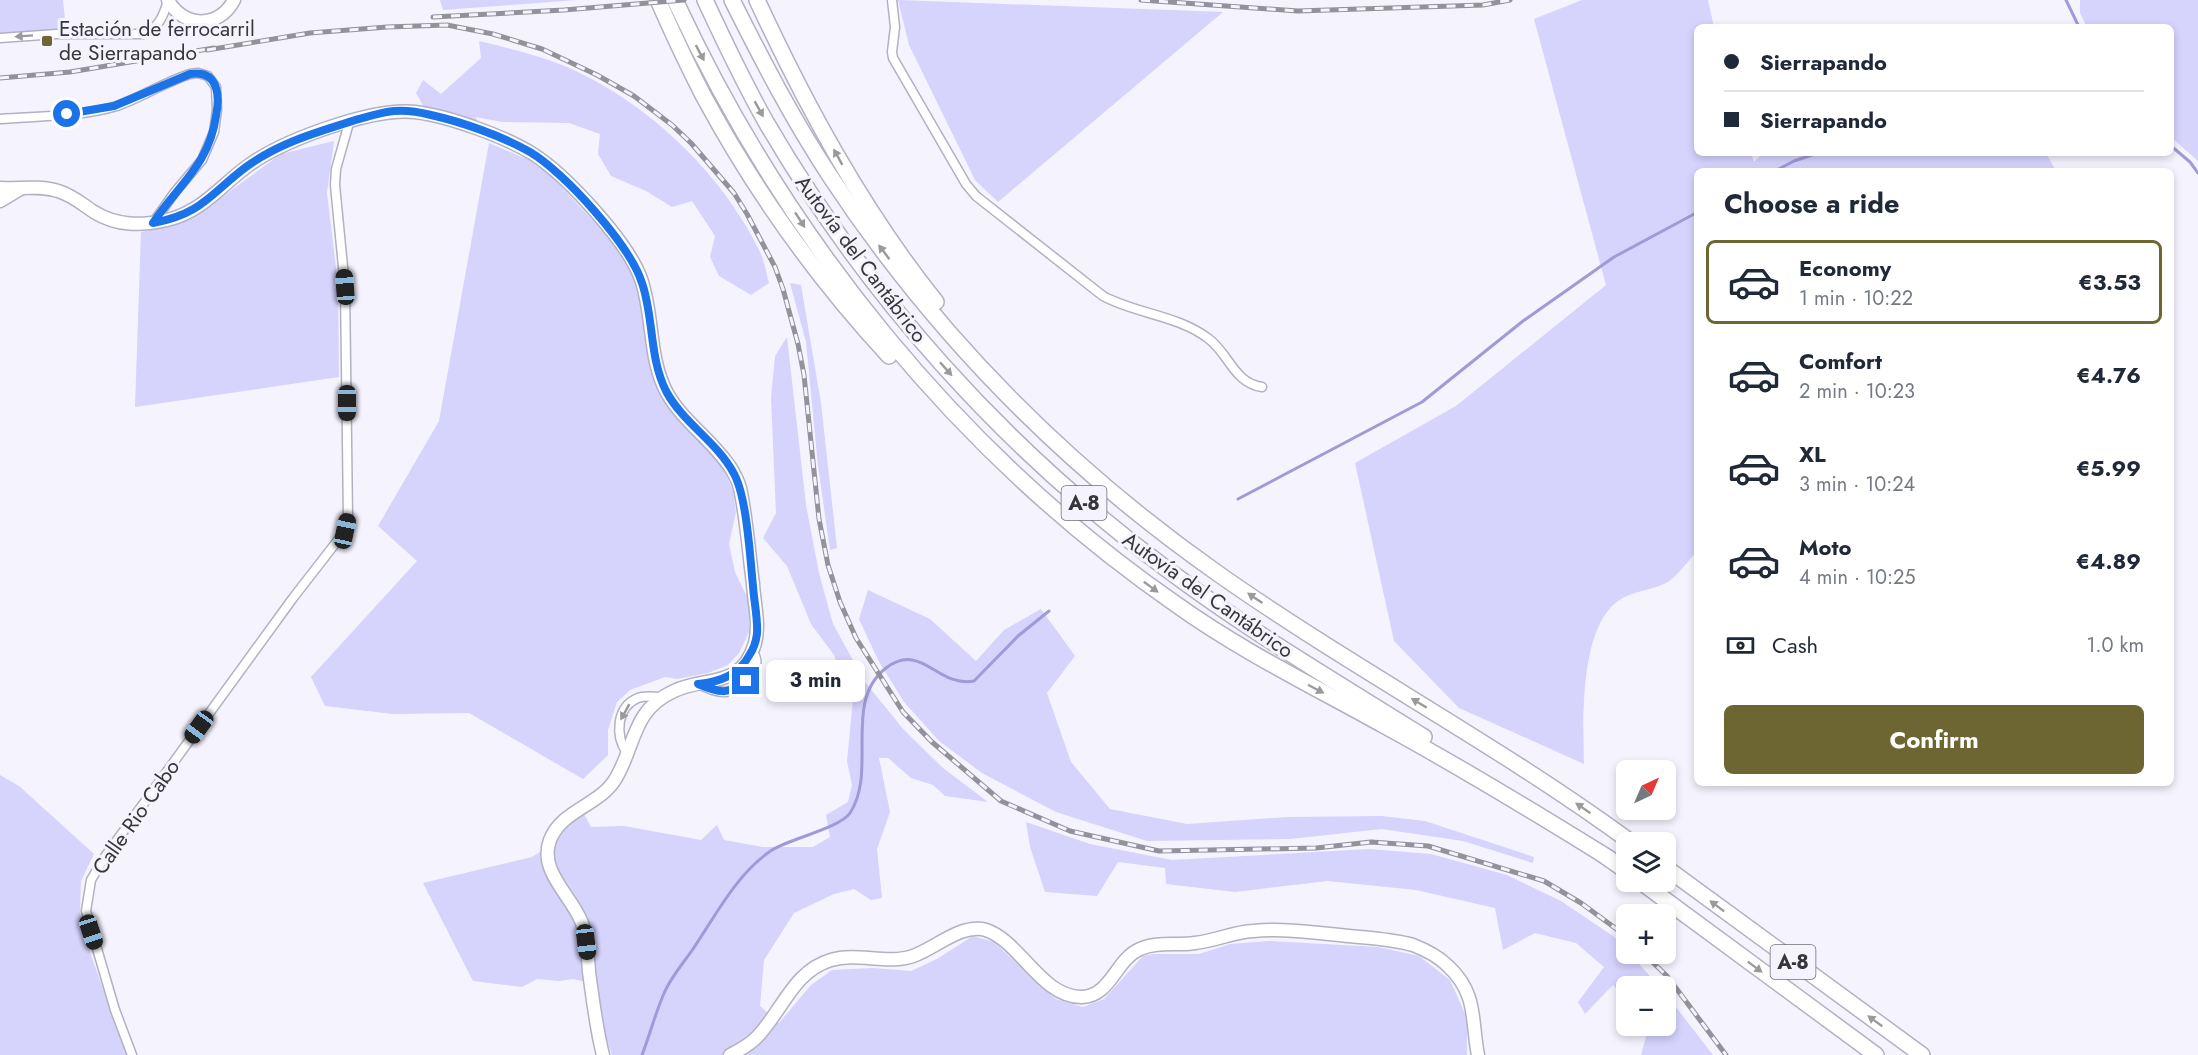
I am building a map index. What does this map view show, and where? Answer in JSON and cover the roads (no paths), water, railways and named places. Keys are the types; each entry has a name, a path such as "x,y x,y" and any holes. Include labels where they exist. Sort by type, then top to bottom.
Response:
{"highway":[{"path":"658,0 703,96 790,233 841,300 885,352 964,436 1066,524 1178,607 1280,670 1442,758 1610,859"},
{"path":"675,0 719,88 756,151 801,223 884,335 966,426 1014,473 1066,520 1130,572"},
{"name":"Autovía del Cantábrico","path":"705,0 766,121 833,228 922,342 1022,447 1107,523 1190,586 1250,627 1510,792 1616,864"},
{"name":"Autovía del Cantábrico","path":"732,0 770,76 807,141 846,201 906,281 956,341 1005,394 1075,462 1129,507 1239,588 1529,772 1616,832"},
{"path":"757,0 790,73 848,174 916,276 975,350 1014,393 1052,434 1129,507"},
{"name":"A-8","path":"1676,875 1922,1055"},
{"name":"A-8","path":"1655,892 1876,1055"}],"street":[{"path":"168,0 172,8 184,18 200,22 215,19 231,4 244,0"},
{"path":"0,38 57,34 144,34 153,29 160,20 168,0"},
{"path":"892,1 895,27 893,58 966,184 976,196 1103,296 1121,306 1151,312 1196,330 1219,347 1231,366 1246,382 1262,387"},
{"path":"0,119 98,110 128,101 190,74 203,73 208,76 216,87 218,98 214,132 209,146 202,160 153,223"},
{"path":"6,192 40,188 55,190 69,195 110,220 134,225 153,223 172,219 194,210 246,167 281,146 384,112 418,112 464,125 513,144 536,156 551,168 620,241 633,260 644,287 656,363 664,387 682,414 727,462 740,488 757,626 752,651 743,665 729,676 680,688 662,697 647,711 638,723 618,775 610,787 596,800 570,814 552,836 548,861 583,926 594,1012 603,1055"},
{"name":"Calle Rio Cabo","path":"132,1055 115,1010 86,911 91,880 265,636 345,531 348,518 345,287 335,185 336,169 349,123"},
{"path":"627,753 620,740 619,730 620,721 628,706 638,698 662,697"},
{"path":"730,1055 758,1036 794,986 819,965 848,957 889,959 908,957 962,932 978,929 988,931 1001,939 1054,987 1066,994 1079,997 1090,996 1100,991 1129,956 1138,949 1150,946 1195,943 1262,930 1322,933 1403,943 1423,949 1438,958 1460,980 1471,1001 1478,1055"}],"waterway":[{"path":"2066,0 2078,24"},
{"path":"2174,148 2190,162 2198,173"},
{"path":"1781,168 1809,156"},
{"path":"1238,499 1422,402 1523,321 1614,257 1694,214"},
{"path":"642,1055 668,985 748,870 772,850 836,824 850,813 858,796 863,718 866,699 873,682 886,668 899,661 910,660 920,662 950,678 974,681 1018,636 1049,611"}],"railway":[{"path":"433,17 564,10 684,0"},
{"path":"1141,0 1298,11 1483,5 1510,0"},
{"path":"207,50 310,33 447,25 493,34 542,49 597,75 634,96 672,125 691,143 734,193 775,267 783,289 804,375 819,519 828,565 840,602 856,638 903,712 932,742 1001,801 1070,831 1159,851 1316,848 1371,842 1428,846 1544,881 1581,903 1616,929"},
{"path":"0,78 70,72 214,48"},
{"path":"1654,964 1667,976 1726,1055"}],"place":[{"name":"Estación de ferrocarril de Sierrapando","path":"47,41"}]}
